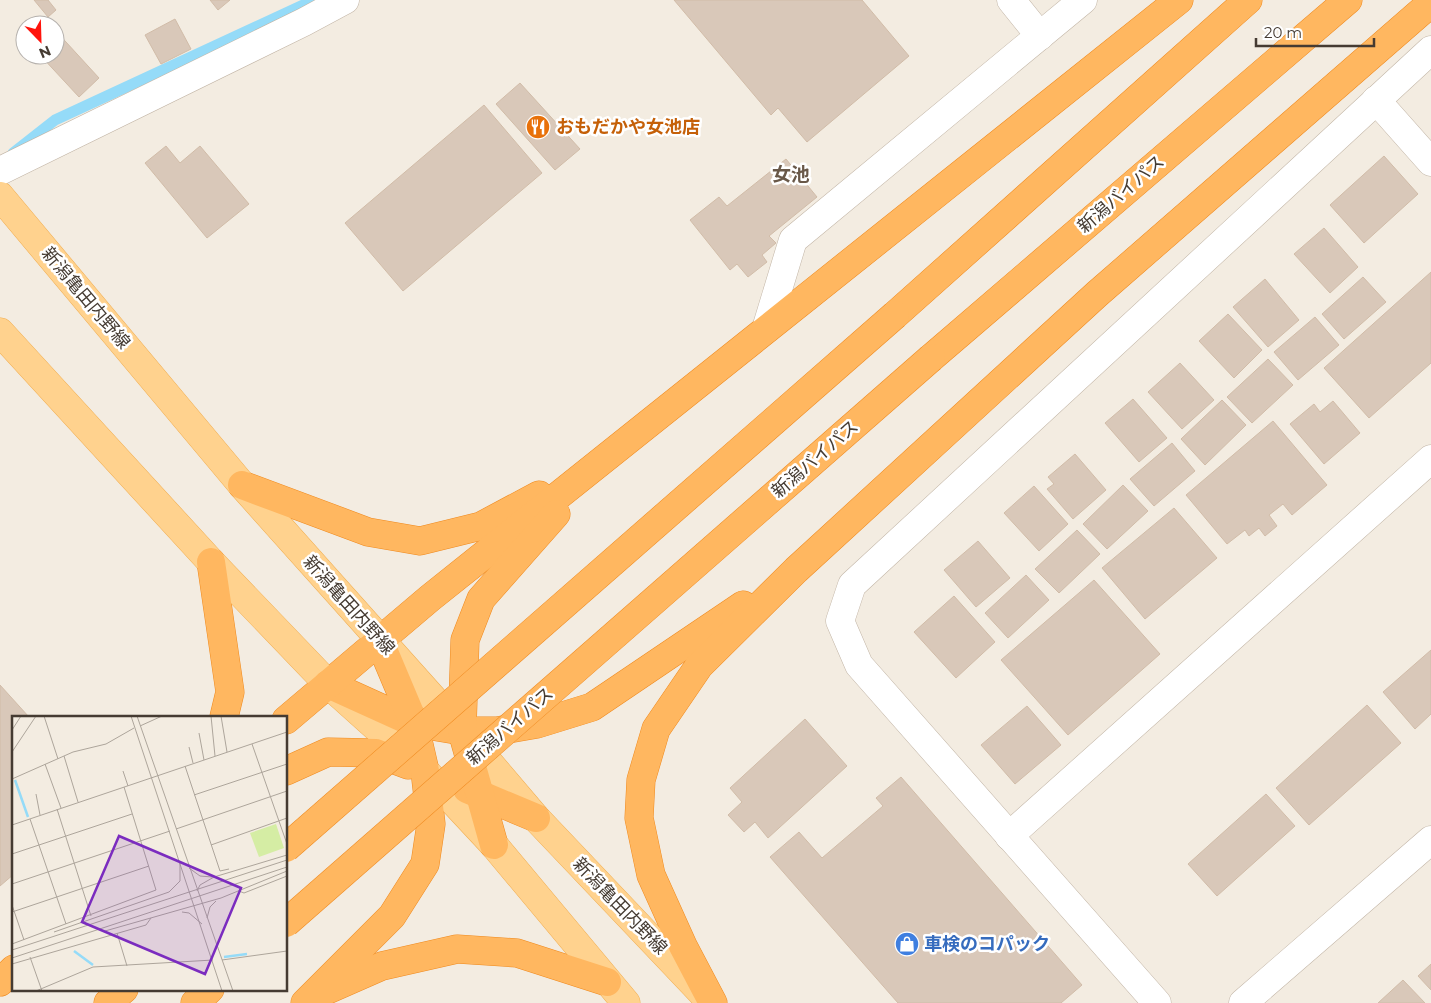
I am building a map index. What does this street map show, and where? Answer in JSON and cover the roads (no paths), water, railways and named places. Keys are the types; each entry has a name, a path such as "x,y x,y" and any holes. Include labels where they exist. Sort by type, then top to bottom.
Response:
{"highway":[{"path":"288,718 379,640 1180,0"},
{"path":"288,846 896,315 1248,0"},
{"name":"新潟バイパス","path":"288,921 930,358 1348,0"},
{"path":"712,1003 683,946 651,875 640,818 641,780 656,729 699,666 796,570 1097,294 1431,3"},
{"path":"242,485 368,532 420,541 481,526 601,462"},
{"path":"494,845 462,731 465,640 481,599 601,462"},
{"path":"211,562 230,692 224,716"},
{"path":"328,684 414,722 462,731 497,731 537,724 592,708 796,570"},
{"path":"309,1000 392,916 425,864 431,824 424,771 414,722 379,640"},
{"path":"288,770 328,752 376,753 536,818"},
{"path":"309,1000 382,966 457,949 517,953 607,982"},
{"path":"108,1003 123,990"},
{"path":"195,1003 209,990"}],"main road":[{"name":"新潟亀田内野線","path":"0,196 242,485 462,731 536,818 712,1003"},
{"path":"0,332 211,562 328,684 424,771 494,845 626,1003"}],"street":[{"path":"0,171 304,22 344,0"},
{"path":"1011,0 1040,36"},
{"path":"766,329 793,240 1084,0"},
{"path":"1157,1003 859,665 840,621 852,585 1431,50"},
{"path":"1376,100 1431,162"},
{"path":"1009,836 1431,459"},
{"path":"1243,1003 1431,840"}],"waterway":[{"path":"13,153 55,120 314,0"}],"place":[{"name":"おもだかや女池店","path":"538,127"},
{"name":"車検のコパック","path":"907,944"}],"district":[{"name":"女池","path":"791,174"}]}
